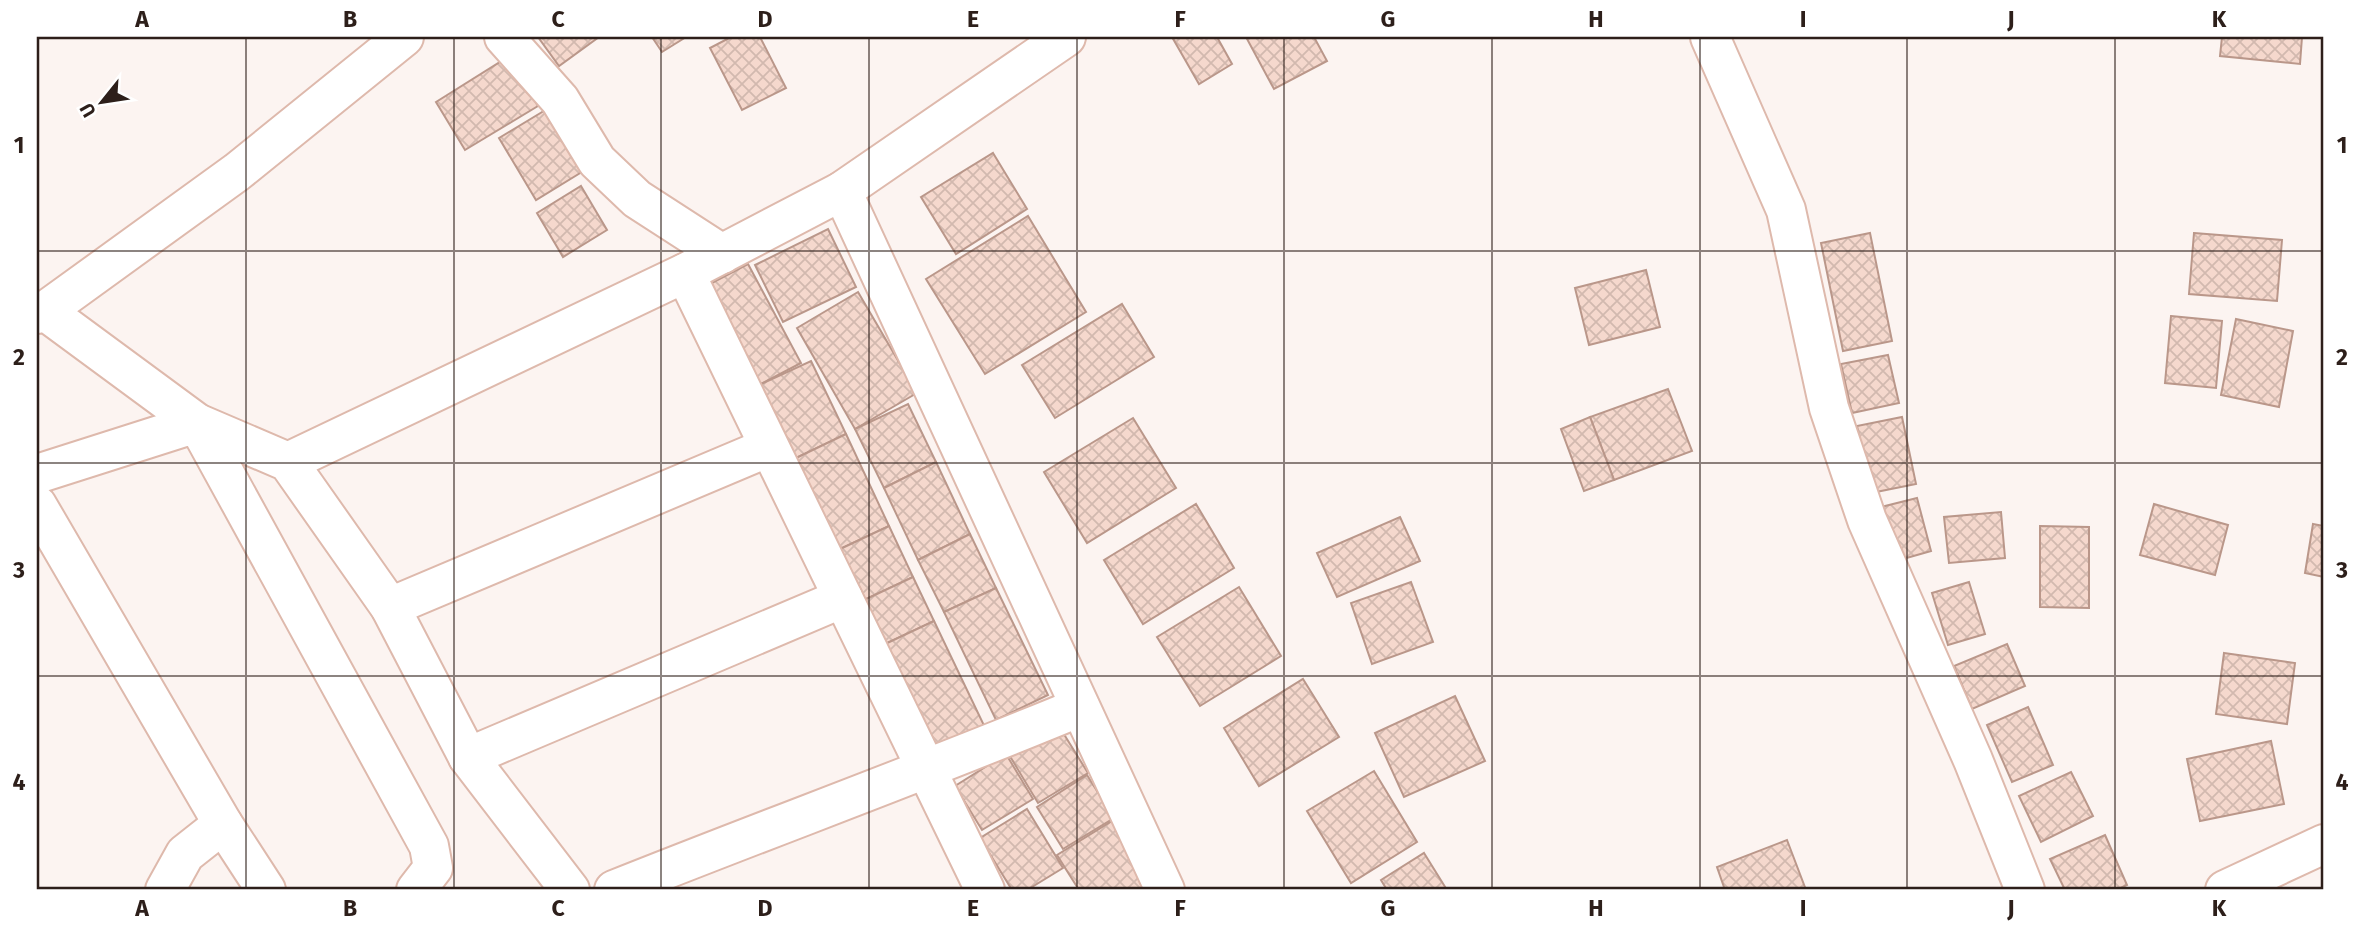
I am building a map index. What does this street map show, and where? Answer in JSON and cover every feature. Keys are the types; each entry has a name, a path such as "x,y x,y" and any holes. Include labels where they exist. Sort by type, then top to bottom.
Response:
{"street":[{"path":"404,37 237,172 41,312 197,423 288,462 390,607 468,757 570,890"},
{"path":"504,37 560,100 597,161 637,199 722,254"},
{"path":"288,462 685,274 842,191 1066,37"},
{"path":"1710,37 1786,210 1829,408 1867,520 1973,760 2025,890"},
{"path":"842,191 1165,890"},
{"path":"685,274 985,890"},
{"path":"37,474 197,423"},
{"path":"197,423 429,846 433,868 416,890"},
{"path":"390,607 769,447"},
{"path":"37,505 223,824 266,890"},
{"path":"468,757 843,598"},
{"path":"614,890 766,829 927,771 1080,707"},
{"path":"165,890 185,854 223,824"},
{"path":"2225,890 2324,844"}],"building":[{"path":"538,37 599,37 559,66"},
{"path":"652,37 686,37 662,52"},
{"path":"731,37 760,37 786,88 742,110 710,48"},
{"path":"1172,37 1217,37 1232,64 1199,84"},
{"path":"1246,37 1314,37 1327,61 1274,89"},
{"path":"2222,37 2302,37 2300,64 2220,56"},
{"path":"508,57 538,106 465,150 436,102"},
{"path":"552,106 590,167 536,200 499,138"},
{"path":"993,153 1027,209 956,254 921,197"},
{"path":"581,186 607,230 563,257 537,213"},
{"path":"1028,216 1086,312 985,374 926,279"},
{"path":"828,229 856,287 783,322 755,265"},
{"path":"1870,233 1892,341 1843,351 1821,243"},
{"path":"2194,233 2282,240 2277,301 2189,294"},
{"path":"748,264 801,363 759,385 706,286"},
{"path":"1646,270 1660,327 1589,345 1575,288"},
{"path":"858,292 917,393 855,429 797,328"},
{"path":"1122,304 1154,357 1055,418 1022,365"},
{"path":"2171,316 2222,321 2216,388 2165,383"},
{"path":"2236,319 2293,331 2279,407 2221,395"},
{"path":"1888,355 1899,403 1852,413 1841,364"},
{"path":"811,361 846,434 794,459 759,385"},
{"path":"1668,389 1692,451 1614,480 1590,417"},
{"path":"908,404 936,462 884,488 855,429"},
{"path":"1590,417 1614,480 1584,491 1561,429"},
{"path":"1902,417 1916,484 1871,493 1857,426"},
{"path":"1133,418 1176,488 1087,543 1044,472"},
{"path":"846,434 889,526 838,550 794,459"},
{"path":"936,462 970,534 918,560 884,488"},
{"path":"1917,498 1931,551 1896,561 1881,507"},
{"path":"1196,504 1234,568 1143,624 1104,560"},
{"path":"2154,504 2228,525 2215,575 2140,555"},
{"path":"2001,512 2005,558 1949,563 1944,517"},
{"path":"1400,517 1420,561 1337,597 1317,553"},
{"path":"2313,524 2324,526 2324,577 2305,573"},
{"path":"889,526 913,577 862,601 838,550"},
{"path":"2040,526 2089,527 2089,608 2040,607"},
{"path":"970,534 996,588 944,612 918,560"},
{"path":"913,577 934,621 883,645 862,601"},
{"path":"1411,582 1433,642 1372,664 1351,603"},
{"path":"1969,582 1985,634 1948,645 1932,593"},
{"path":"1239,587 1281,656 1200,706 1157,637"},
{"path":"996,588 1048,695 996,720 944,612"},
{"path":"934,621 990,738 938,763 883,645"},
{"path":"2007,644 2025,686 1972,709 1954,666"},
{"path":"2224,653 2295,663 2287,724 2216,714"},
{"path":"1303,679 1339,737 1259,786 1224,728"},
{"path":"1455,696 1485,761 1404,797 1375,733"},
{"path":"2028,707 2053,765 2012,782 1987,725"},
{"path":"1057,723 1088,773 1038,803 1008,753"},
{"path":"2271,741 2284,804 2200,821 2187,759"},
{"path":"1006,754 1033,799 982,830 955,786"},
{"path":"1374,771 1417,842 1351,883 1307,811"},
{"path":"2071,772 2093,816 2041,842 2019,796"},
{"path":"1087,775 1114,818 1063,849 1037,807"},
{"path":"1027,809 1063,868 1027,890 1012,890 980,838"},
{"path":"1112,821 1152,888 1079,890 1057,855"},
{"path":"2105,835 2127,885 2116,890 2065,890 2050,859"},
{"path":"1787,840 1806,890 1725,890 1717,867"},
{"path":"1424,853 1447,890 1387,890 1381,880"}]}
